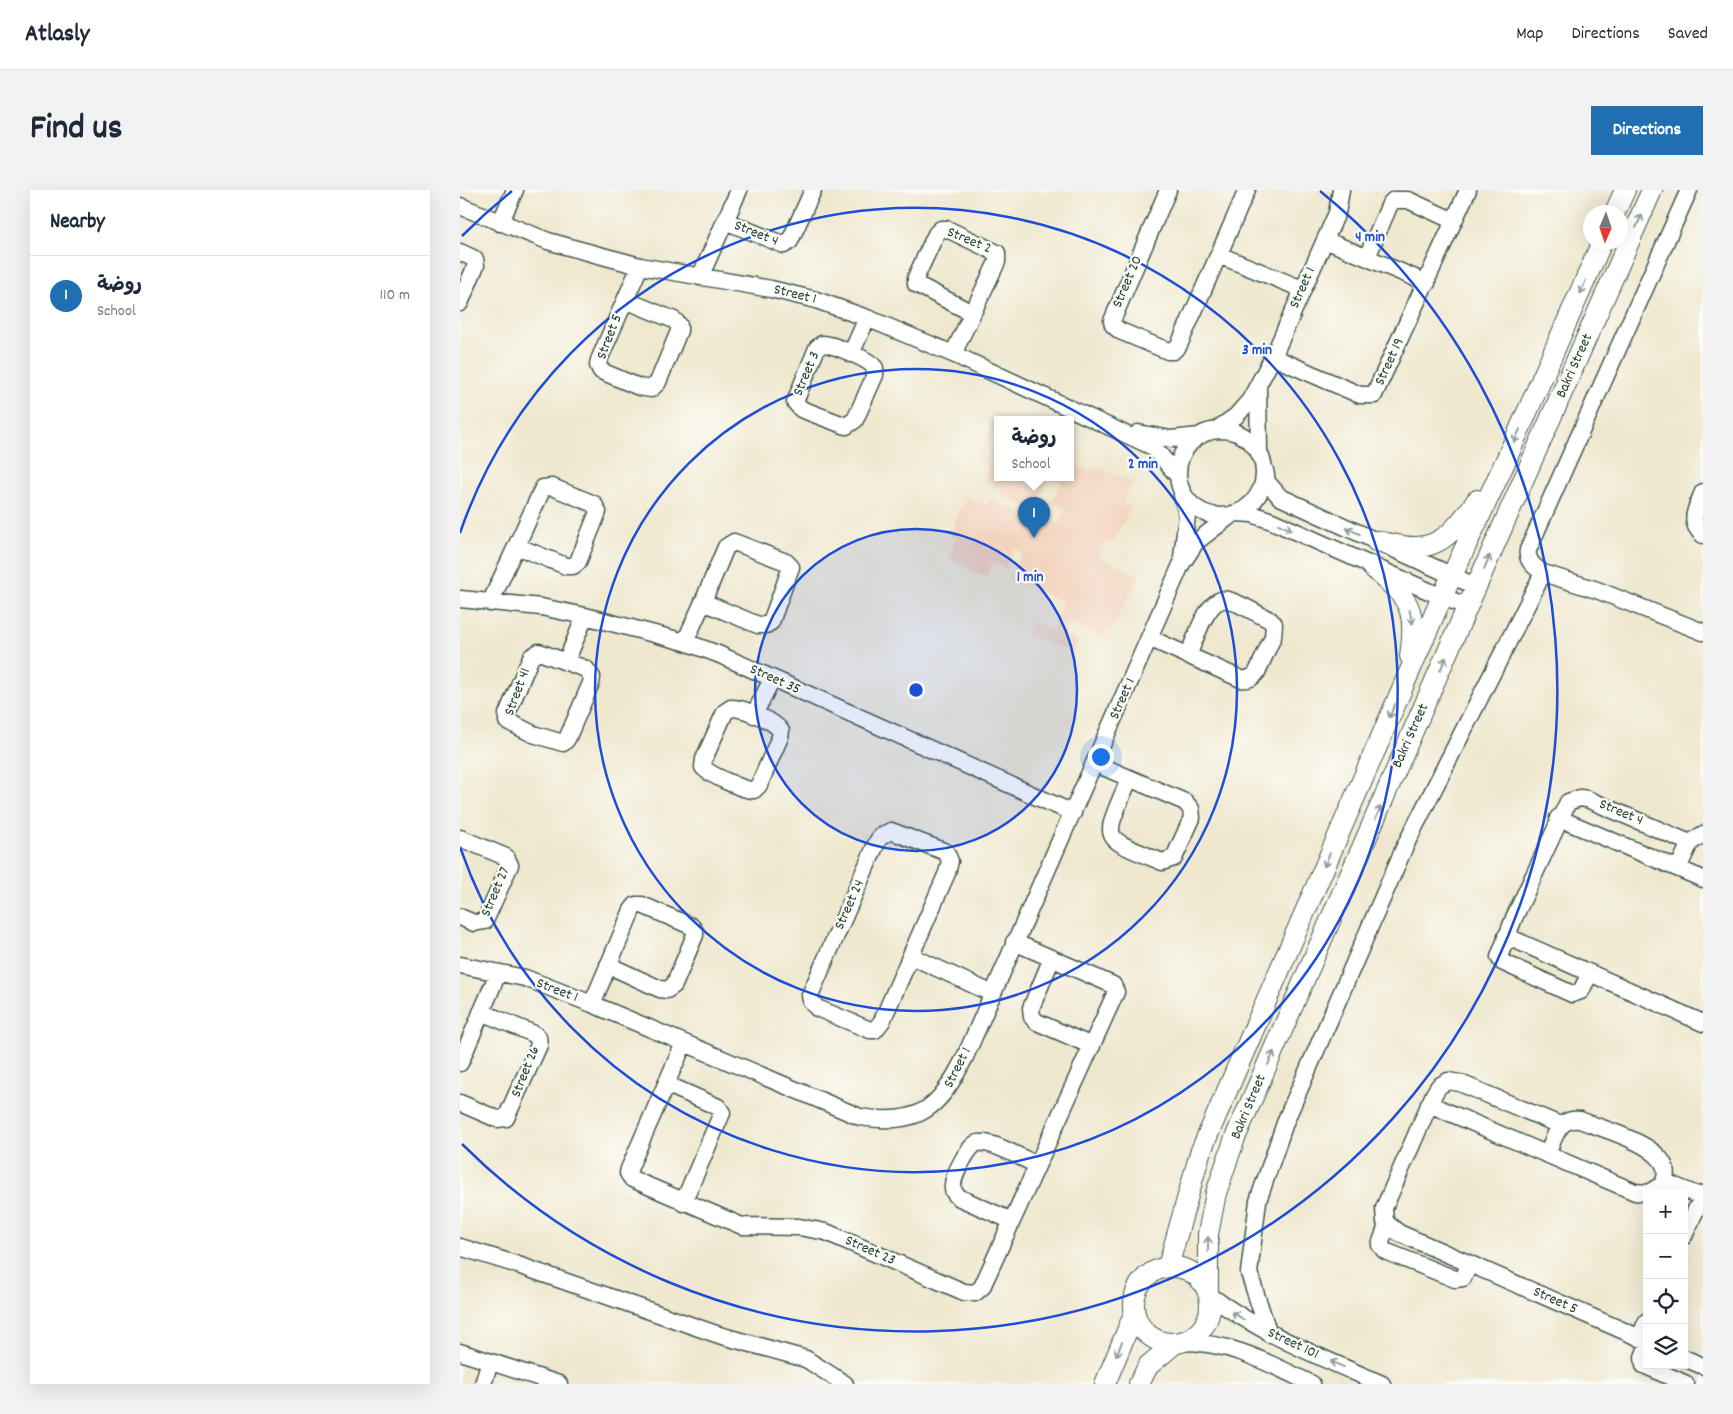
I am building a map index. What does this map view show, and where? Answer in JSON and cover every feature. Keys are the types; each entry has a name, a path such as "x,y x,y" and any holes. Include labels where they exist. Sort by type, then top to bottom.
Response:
{"main road":[{"path":"1618,205 1625,190"},
{"name":"Bakri Street","path":"1208,1294 1208,1234 1216,1193 1235,1138 1652,190"},
{"name":"Bakri Street","path":"1168,1267 1200,1153 1406,678 1506,460 1598,250"},
{"path":"1376,542 1416,548 1439,541 1458,527 1506,460"},
{"path":"1371,566 1403,595 1412,616 1413,637 1406,678"},
{"path":"1138,1384 1148,1366 1178,1343 1196,1335 1206,1323 1210,1308 1208,1294 1200,1279 1177,1267 1168,1267 1150,1274 1140,1283 1133,1301 1134,1314 1142,1330 1148,1336 1165,1343 1178,1343"},
{"path":"1105,1384 1134,1314"}],"street":[{"path":"500,223 515,190"},
{"name":"Street 4","path":"700,277 739,190"},
{"name":"Street 4","path":"725,221 784,245 790,241 813,190"},
{"name":"Street 20","path":"1168,190 1114,315 1113,325 1120,331 1155,346 1173,351 1179,345 1247,190"},
{"name":"Street 1","path":"1216,430 1241,411 1250,400 1273,357 1336,213 1341,190"},
{"name":"Street 19","path":"1273,357 1360,395 1374,395 1468,190"},
{"path":"1689,190 1528,550 1527,556 1532,565 1543,573 1597,590 1703,632"},
{"path":"1367,257 1390,204 1394,200 1408,200 1454,221"},
{"name":"Street 1","path":"460,206 548,241 640,266 771,289 816,300 866,318 953,354 1116,428 1153,447 1180,483 1187,516 1186,538 1180,565 1073,813 991,993 965,1057 940,1100 924,1112 902,1119 880,1121 860,1117 592,1004 525,978 460,966"},
{"name":"Street 2","path":"953,354 997,262 998,255 947,229 941,229 936,234 916,277 916,284 972,313"},
{"path":"1325,240 1426,283"},
{"path":"460,252 475,259 476,265 460,303"},
{"path":"1219,255 1302,289"},
{"name":"Street 5","path":"625,300 674,320 679,325 679,331 658,382 651,389 639,387 601,371 598,365 625,300 640,266"},
{"path":"851,354 866,318"},
{"name":"Street 3","path":"830,344 851,354 873,365 876,371 853,423 841,426 796,406 796,396 819,346 830,344"},
{"name":"Street 1","path":"1258,384 1259,452"},
{"name":"Street 1","path":"1116,428 1171,439 1200,436"},
{"path":"1468,606 1442,597 1272,521 1252,514 1215,516 1201,512 1189,503 1180,483 1179,464 1183,453 1190,443 1200,436 1216,430 1229,431 1241,435 1251,442 1259,452 1265,468 1267,482 1280,497 1477,587"},
{"path":"1234,515 1250,506 1259,495 1264,482 1265,468"},
{"path":"490,603 540,490 546,486 552,487 594,504 598,508 578,562 573,566 566,566 516,546"},
{"path":"1701,502 1693,520 1695,526 1703,534"},
{"name":"Street 1","path":"1180,565 1196,542 1234,515"},
{"path":"685,642 726,547 734,542 786,562 791,567 770,622 766,625 758,625 703,602"},
{"path":"1269,1334 1249,1273 1258,1201 1286,1120 1405,846 1543,573"},
{"name":"Street 35","path":"460,599 541,607 585,616 685,642 718,654 1073,813"},
{"path":"1149,638 1188,656 1241,679 1250,679 1257,672 1273,637 1274,624 1270,620 1228,600 1218,601 1208,609 1188,656"},
{"path":"566,662 585,616"},
{"name":"Street 41","path":"543,653 566,662 586,669 590,673 592,680 568,739 559,743 509,724 507,714 533,654 543,653"},
{"path":"754,715 772,679"},
{"path":"739,708 754,715 776,725 779,728 780,734 759,785 750,790 707,772 702,763 728,710 739,708"},
{"path":"1094,763 1186,802 1192,809 1192,818 1174,858 1168,862 1162,862 1118,843 1111,837 1110,827 1129,779"},
{"name":"Street 4","path":"1590,973 1581,991 1576,994 1566,992 1502,962 1499,957 1506,936 1558,818 1568,802 1580,798 1587,799 1696,838 1678,868"},
{"name":"Street 4","path":"1558,818 1703,879"},
{"name":"Street 24","path":"891,830 946,852 950,861 947,873 911,956 882,1021 875,1030 865,1029 817,1008 810,1001 812,990 877,842 881,836 891,830"},
{"name":"Street 27","path":"460,838 506,857 510,865 485,921 474,923 460,917"},
{"path":"592,1004 608,965 636,905 642,905 691,926 695,930 695,935 674,985 667,990 660,989 608,965"},
{"path":"1506,936 1703,1024"},
{"name":"Street 23","path":"684,1043 628,1173 638,1182 742,1226 800,1227 826,1232 970,1294 975,1293 982,1287 1114,997 1115,989 1113,985 1014,942"},
{"path":"911,956 991,993"},
{"path":"1052,958 1031,1008 1032,1017 1037,1022 1092,1046"},
{"path":"460,1064 498,973"},
{"name":"Street 26","path":"460,1103 497,1118 506,1118 539,1045 538,1037 534,1034 481,1012"},
{"path":"1470,1264 1465,1275 1459,1280 1385,1251 1380,1245 1387,1225 1384,1208 1430,1104 1440,1086 1448,1081 1460,1083 1560,1125"},
{"path":"666,1084 718,1107 722,1113 683,1202"},
{"path":"1430,1104 1635,1192 1643,1193"},
{"path":"1547,1154 1560,1125 1569,1120 1580,1120 1648,1148 1666,1164 1667,1173 1664,1182 1657,1189"},
{"path":"1012,1221 960,1198 954,1192 953,1183 969,1148 976,1143 988,1144 1037,1165"},
{"path":"1664,1182 1702,1196 1685,1234"},
{"name":"Street 5","path":"1387,1225 1399,1233 1643,1342"},
{"path":"460,1247 515,1264 719,1335 806,1359 845,1384"},
{"name":"Street 101","path":"1208,1294 1237,1316 1269,1334 1377,1383"},
{"name":"Street 101","path":"1178,1343 1216,1344 1246,1353 1312,1384"},
{"path":"460,1352 559,1384"},
{"path":"1688,1360 1703,1366"},
{"path":"483,1384 490,1362"},
{"path":"1653,1369 1686,1384"}],"shaded area":[{"path":"994,420 994,481 1047,481 1037,504 1043,507 1040,514 1060,523 1065,508 1051,503 1061,481 1074,481 1074,464 1090,471 1093,466 1133,482 1122,503 1131,506 1113,544 1106,542 1099,557 1140,575 1107,638 1070,622 1065,635 1078,641 1073,653 1025,634 1032,621 1052,629 1063,602 1010,579 1022,552 1014,548 1006,569 993,562 986,577 948,560 956,539 949,536 966,497 986,505 991,499 1030,516 1034,509 1000,497 1003,489 984,481 989,467 975,460"}],"place":[{"name":"روضة","path":"1034,538"}]}
